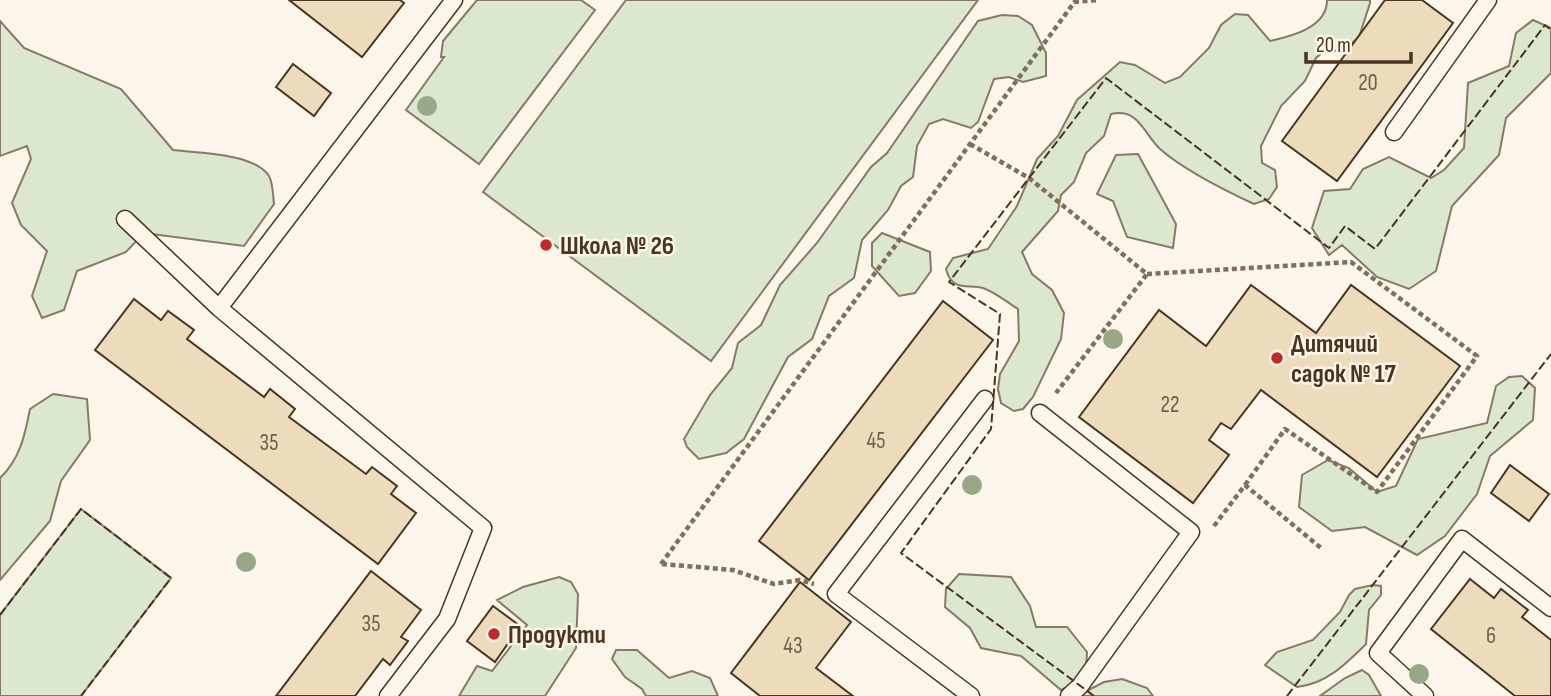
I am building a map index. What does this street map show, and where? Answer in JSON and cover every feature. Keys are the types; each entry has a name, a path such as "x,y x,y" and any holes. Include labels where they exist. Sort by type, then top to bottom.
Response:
{"lane":[{"path":"219,308 454,0"},
{"path":"1394,132 1488,0"},
{"path":"125,219 219,308 483,528 447,619 388,696"},
{"path":"971,696 836,594 985,399"},
{"path":"1040,413 1191,532 1080,686 1069,696"},
{"path":"1425,696 1378,653 1462,539 1551,608"}],"path":[{"path":"836,594 809,581 774,584 733,570 661,564 1075,1 1098,0"},
{"path":"971,144 1029,178 1147,274 1351,262 1477,356 1377,492 1285,429 1212,530 1191,532"},
{"path":"1059,389 1147,274"},
{"path":"1245,485 1321,548"}],"green space":[{"path":"477,0 581,0 595,10 479,164 406,110 444,57 441,57 443,41"},
{"path":"626,0 978,0 711,361 483,192"},
{"path":"1327,0 1370,0 1370,3 1359,37 1345,49 1322,53 1316,58 1305,81 1281,106 1261,146 1262,163 1275,170 1277,187 1269,199 1254,204 1218,186 1181,165 1160,149 1134,118 1120,113 1111,114 1104,136 1086,153 1074,182 1061,195 1058,211 1022,252 1032,274 1052,290 1064,313 1061,339 1033,397 1023,409 1014,411 1001,403 998,389 1000,374 1019,341 1018,309 988,290 956,284 946,269 953,258 988,249 1017,206 1037,159 1058,136 1077,100 1120,62 1135,65 1165,83 1180,77 1209,48 1221,25 1235,14 1248,15 1270,41 1315,24 1325,10"},
{"path":"1002,15 1018,16 1032,25 1046,53 1046,76 1023,82 1009,77 994,79 978,122 971,128 943,119 929,124 917,146 913,177 901,186 888,210 862,240 854,278 829,296 812,339 788,357 744,439 726,453 699,459 687,447 684,439 710,395 732,368 738,343 761,325 780,285 817,243 871,167 887,153 978,21"},
{"path":"1533,20 1551,28 1551,73 1506,118 1499,155 1452,206 1436,271 1409,289 1377,277 1342,245 1329,255 1312,228 1324,191 1350,189 1363,169 1389,157 1431,178 1444,170 1464,148 1468,83 1509,66 1516,33"},
{"path":"0,21 24,48 121,89 173,150 225,155 262,168 270,179 274,204 244,246 144,233 126,252 77,271 64,310 42,318 32,296 47,251 21,225 12,203 31,159 27,146 0,156"},
{"path":"1138,154 1176,224 1173,248 1127,237 1113,201 1097,194 1116,155"},
{"path":"882,233 930,252 931,271 915,293 899,296 872,266 872,243"},
{"path":"1522,376 1535,388 1533,420 1490,456 1477,494 1445,536 1417,555 1365,527 1332,531 1299,507 1302,475 1328,460 1349,468 1377,492 1396,486 1418,439 1487,423 1496,386 1509,377"},
{"path":"53,394 87,399 90,440 61,481 50,521 0,580 0,478 17,455 30,409"},
{"path":"81,509 171,578 81,696 0,696 0,615"},
{"path":"959,574 1011,577 1030,606 1036,627 1067,627 1087,652 1086,672 1061,690 1021,656 981,648 970,628 945,607 946,589"},
{"path":"559,577 571,582 578,594 576,648 545,696 459,696 477,666 492,671 527,625 497,600 523,587"},
{"path":"1381,586 1381,595 1369,610 1366,644 1335,672 1317,682 1297,687 1265,665 1277,652 1313,640 1340,612 1355,589"},
{"path":"616,650 637,650 669,678 692,671 710,678 718,696 646,696 642,689 625,677 612,659"},
{"path":"1362,670 1369,675 1381,696 1320,696 1345,678"},
{"path":"1122,679 1147,688 1153,696 1077,696 1104,682"}],"building":[{"path":"289,0 400,0 404,3 362,57"},
{"path":"1385,0 1422,0 1453,23 1337,181 1282,141"},
{"path":"293,64 331,93 314,116 276,87"},
{"path":"1251,285 1316,333 1351,285 1460,366 1377,477 1261,390 1231,429 1221,423 1209,440 1229,455 1193,503 1079,417 1159,310 1206,346"},
{"path":"134,299 161,320 168,311 194,330 187,339 264,397 270,389 295,409 289,417 366,474 372,467 397,486 391,494 416,513 378,564 95,350"},
{"path":"943,301 993,340 809,580 759,541"},
{"path":"1510,465 1549,494 1529,521 1491,493"},
{"path":"371,571 421,610 401,637 408,641 390,665 383,659 355,696 276,696"},
{"path":"1470,579 1494,598 1501,589 1528,610 1522,617 1551,640 1551,696 1515,696 1431,629"},
{"path":"800,582 851,622 816,668 853,696 760,696 731,673"},
{"name":"Продукти","path":"493,606 520,626 495,662 467,641"}],"fence":[{"path":"1094,696 901,553 991,429 1000,314 949,282 1106,78 1329,248 1345,226 1375,249 1545,25 1551,30"},
{"path":"1287,696 1551,354"},
{"path":"0,615 81,509 171,578 81,696"}],"place":[{"name":"Школа № 26","path":"546,245"},
{"name":"Дитячий садок № 17","path":"1277,358"},
{"name":"Продукти","path":"494,634"}]}
